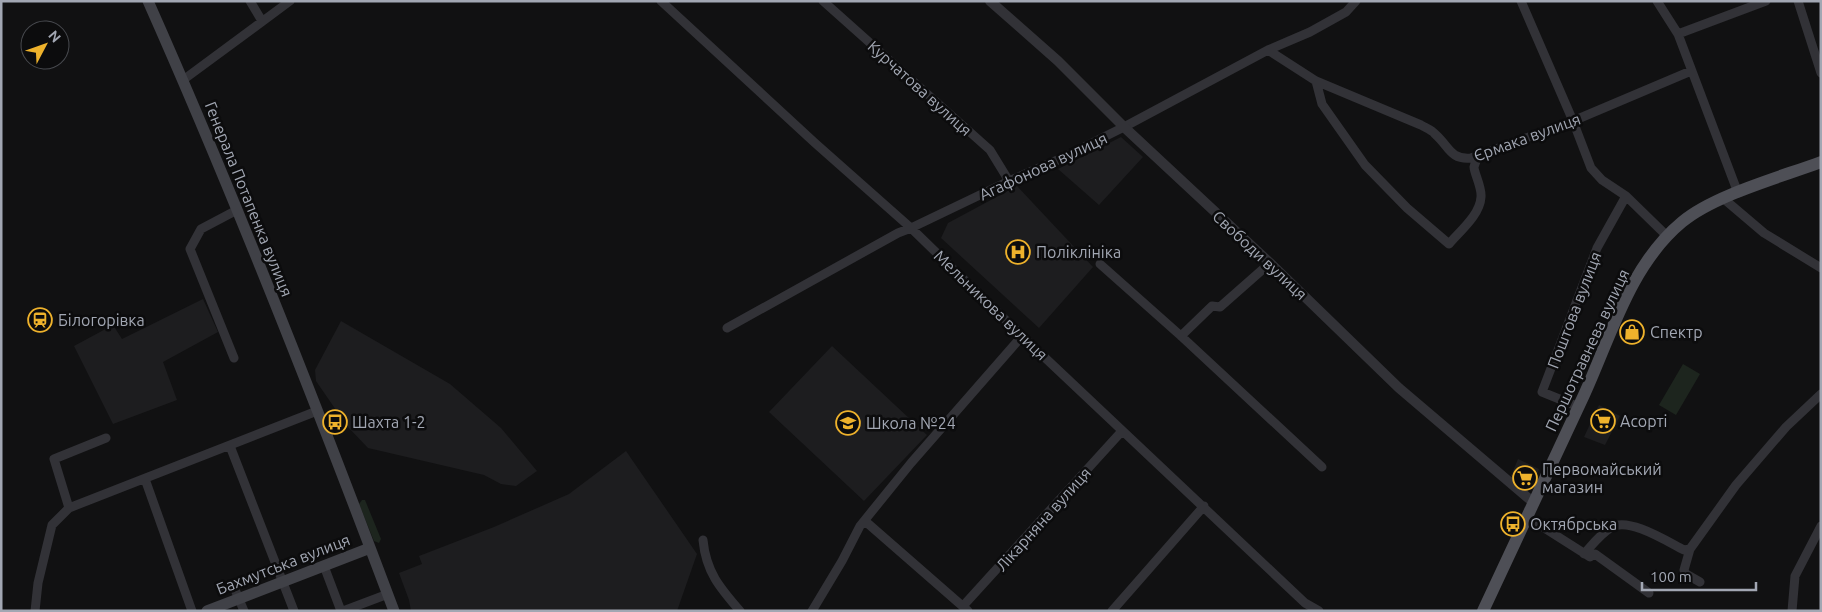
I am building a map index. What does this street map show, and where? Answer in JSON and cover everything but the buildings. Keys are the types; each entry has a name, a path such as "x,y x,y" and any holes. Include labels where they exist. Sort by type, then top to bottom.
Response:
{"main road":[{"name":"Генерала Потапенка вулиця","path":"148,1 237,210 394,611"},
{"name":"Першотравнева вулиця","path":"1483,611 1579,407 1630,288 1648,260 1682,221 1705,207 1821,162"},
{"name":"Бахмутська вулиця","path":"207,611 237,595 284,582 370,548"}],"street":[{"path":"250,1 262,21"},
{"path":"183,80 290,1"},
{"name":"Мельникова вулиця","path":"661,1 815,143 911,228 1022,336 1305,603 1319,611"},
{"name":"Курчатова вулиця","path":"823,1 990,150 1009,180"},
{"name":"Свободи вулиця","path":"990,1 1058,61 1124,128 1270,263 1399,388 1534,503"},
{"name":"Агафонова вулиця","path":"728,328 898,233 1124,128 1268,50 1310,32 1346,12 1356,1"},
{"path":"1521,1 1573,121 1591,168 1602,180 1626,196 1667,236"},
{"path":"1657,1 1678,34 1738,193"},
{"path":"1678,34 1766,1"},
{"path":"1798,1 1820,71"},
{"name":"Єрмака вулиця","path":"1268,50 1316,81 1421,125 1435,133 1456,156 1464,159 1478,156 1573,121 1691,71"},
{"path":"1316,81 1322,104 1365,165 1402,203 1449,244 1475,213 1479,204 1481,197 1480,187 1474,169 1478,156"},
{"name":"Поштова вулиця","path":"1579,407 1542,392 1597,248 1626,196"},
{"path":"1724,199 1764,233 1821,268"},
{"path":"234,358 190,249 200,229 237,210"},
{"path":"1181,336 1212,306 1220,307 1270,263"},
{"path":"1100,264 1181,336 1322,467"},
{"path":"812,611 842,561 860,526 911,463 1022,336"},
{"path":"1700,582 1686,574 1684,570 1690,549 1736,485 1786,428 1821,394"},
{"path":"35,611 38,583 52,525 69,508 317,411"},
{"name":"Лікарняна вулиця","path":"966,608 1122,431"},
{"path":"69,508 54,459 106,438"},
{"path":"230,446 294,611"},
{"path":"145,479 192,611"},
{"path":"1112,611 1204,506"},
{"path":"1528,517 1584,554 1590,557 1595,554 1649,592"},
{"path":"865,521 966,608"},
{"path":"1584,554 1612,527 1622,523 1649,532 1684,550 1690,549"},
{"path":"1792,611 1795,576 1821,526"},
{"path":"703,540 705,559 720,587 740,611"},
{"path":"324,566 342,611 388,594"},
{"path":"237,595 244,611"},
{"path":"1299,611 1305,603"}],"shaded area":[{"path":"1121,137 1143,157 1099,205 1058,169"},
{"name":"Поліклініка","path":"1017,186 1093,267 1039,328 941,238 948,223"},
{"path":"203,299 218,332 163,362 177,400 113,424 74,346 113,325 122,339"},
{"path":"341,321 450,384 501,428 537,471 516,486 501,484 484,475 368,448 347,426 316,381 315,370"},
{"name":"Школа №24","path":"832,346 927,435 864,501 769,412"},
{"path":"1683,364 1700,374 1676,415 1659,405"},
{"path":"1599,405 1620,416 1605,445 1584,437"},
{"path":"626,451 697,554 677,611 411,611 399,573 422,564 419,556 494,527 569,494"},
{"path":"1518,459 1539,469 1532,489 1528,490 1511,476"},
{"path":"362,500 365,500 381,539 379,543 374,541 359,504"}],"place":[{"name":"Поліклініка","path":"1018,252"},
{"name":"Білогорівка","path":"40,320"},
{"name":"Спектр","path":"1632,332"},
{"name":"Асорті","path":"1603,421"},
{"name":"Шахта 1-2","path":"335,422"},
{"name":"Школа №24","path":"848,423"},
{"name":"Первомайський магазин","path":"1525,478"},
{"name":"Октябрська","path":"1513,524"}]}
